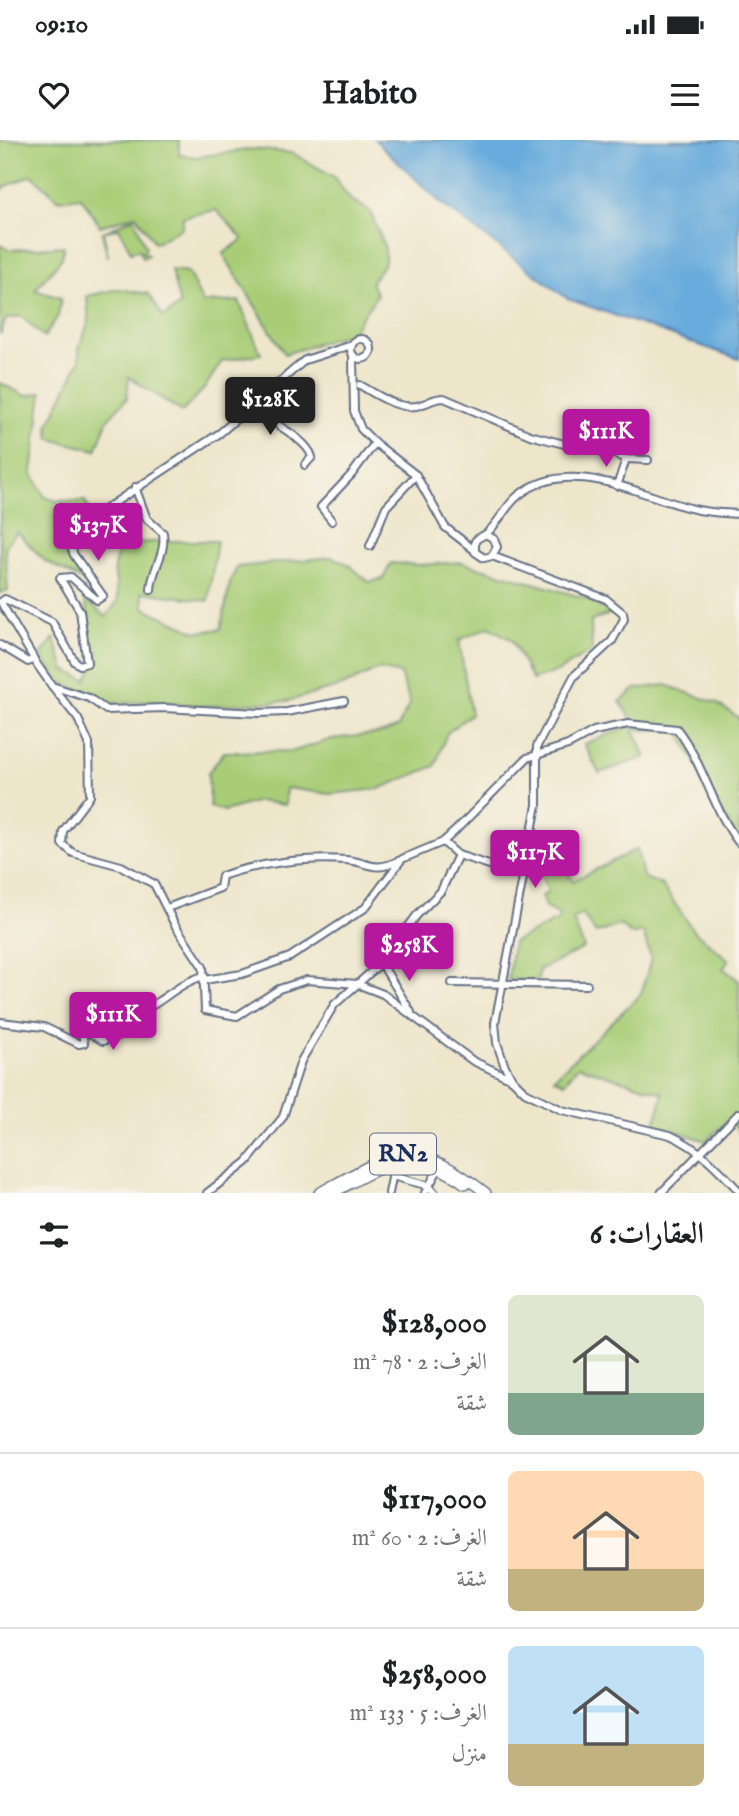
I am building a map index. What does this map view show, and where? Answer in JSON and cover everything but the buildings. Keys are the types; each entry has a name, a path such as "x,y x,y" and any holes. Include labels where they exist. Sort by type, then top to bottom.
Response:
{"highway":[{"name":"RN2","path":"319,1193 374,1162 391,1155 411,1154 449,1165 486,1193"},
{"name":"RN2","path":"333,1193 395,1161 410,1161 439,1168 477,1193"}],"street":[{"path":"355,378 364,358 370,352 367,342 359,340 298,365 252,408 219,433 66,535 66,542 103,596 98,600 71,577 60,578 82,614 82,637 87,663 75,662 49,619 6,600 2,601 34,654 34,660 78,719 89,743 90,796 64,828 62,844 73,853 121,866 154,884 201,964 204,1009 237,1016 279,989 307,979 357,984 383,994 473,1061 512,1079 544,1104 670,1135 701,1152 739,1191"},
{"path":"352,345 354,411 362,429 374,443 416,475 441,522 456,538 482,557 492,556 586,590 612,603 624,616 623,625 612,641 574,676 537,746 537,805 495,1023 497,1043 512,1079"},
{"path":"324,353 364,358"},
{"path":"360,385 401,406 422,405 432,398 444,398 530,435 564,444 596,444 626,459 648,460"},
{"path":"252,408 293,435 311,452 312,457 305,466"},
{"path":"332,521 321,507 344,485 374,443"},
{"path":"617,486 626,459"},
{"path":"370,546 386,508 416,475"},
{"path":"456,538 476,539 486,535 520,493 562,478 588,478 694,510 739,514"},
{"path":"135,487 147,519 163,533 165,549 155,569 151,590"},
{"path":"492,556 498,520"},
{"path":"486,535 496,543 512,565"},
{"path":"475,551 476,539"},
{"path":"0,645 28,662 34,660"},
{"path":"52,686 89,698 106,709 278,712 344,701"},
{"path":"167,908 220,888 222,876 248,867 348,860 378,868 402,859 443,842 527,758 568,745 594,731 628,724 677,729 698,760 712,798 739,843"},
{"path":"443,842 458,855 524,876"},
{"path":"207,1193 247,1162 283,1117 301,1061 337,1000 381,963 417,915 441,891 458,855"},
{"path":"0,1022 44,1027 79,1044 84,1043 85,1030 100,1040 108,1040 134,1030 134,1013 146,1011 166,993 204,978 223,978 277,963 337,929 365,908 402,859"},
{"path":"381,963 414,1017"},
{"path":"452,983 587,985"},
{"path":"661,1193 739,1113"},
{"path":"389,1193 395,1161"},
{"path":"427,1190 439,1168"},
{"path":"392,1176 435,1193"}],"green space":[{"path":"0,140 179,140 179,155 197,157 253,149 292,153 333,176 350,199 370,211 385,248 385,262 371,283 377,295 351,333 285,354 223,254 243,239 216,210 183,217 182,228 155,243 136,215 100,226 81,197 59,200 32,175 4,187 0,195"},
{"path":"134,217 146,248 143,252 148,255 143,258 139,249 131,252 119,228 105,231"},
{"path":"0,245 9,250 64,246 62,258 35,290 61,298 58,316 44,337 21,316 6,319 0,335"},
{"path":"171,270 188,272 203,303 239,301 261,354 222,361 204,389 182,412 129,377 127,398 108,419 96,450 50,439 48,426 79,362 79,348 89,321 87,296 118,289 149,294 163,317 180,305"},
{"path":"0,383 26,396 42,392 32,473 45,497 57,501 85,501 89,509 61,532 64,547 85,582 45,561 17,532 5,547 8,590 0,593"},
{"path":"217,541 208,601 142,592 144,608 196,632 221,629 230,583 237,567 332,557 348,564 369,582 383,579 391,563 420,565 460,562 585,598 612,613 591,621 592,650 559,671 532,680 512,640 489,627 459,640 471,714 447,733 435,766 379,789 330,794 286,788 285,805 258,801 225,811 210,807 208,773 224,752 294,751 332,739 383,733 398,727 410,703 400,674 379,669 345,685 288,701 207,706 147,701 109,704 59,682 41,655 54,638 65,670 86,680 94,666 85,599 106,617 118,601 114,567 120,544"},
{"path":"666,685 716,703 739,718 739,844 677,728 640,730 620,702 635,689"},
{"path":"632,725 646,757 599,773 584,744"},
{"path":"546,838 573,881 637,849 643,877 662,885 693,930 729,960 723,968 739,981 739,1132 729,1120 706,1141 655,1124 663,1093 578,1066 564,1083 554,1078 641,994 651,959 643,932 632,935 620,925 596,933 582,914 573,919 584,948 539,970 538,980 508,980 513,942 558,920 560,915 546,908 542,896 548,892 534,857 537,843"}],"water":[{"path":"375,140 739,140 739,359 568,299 442,204"}]}
